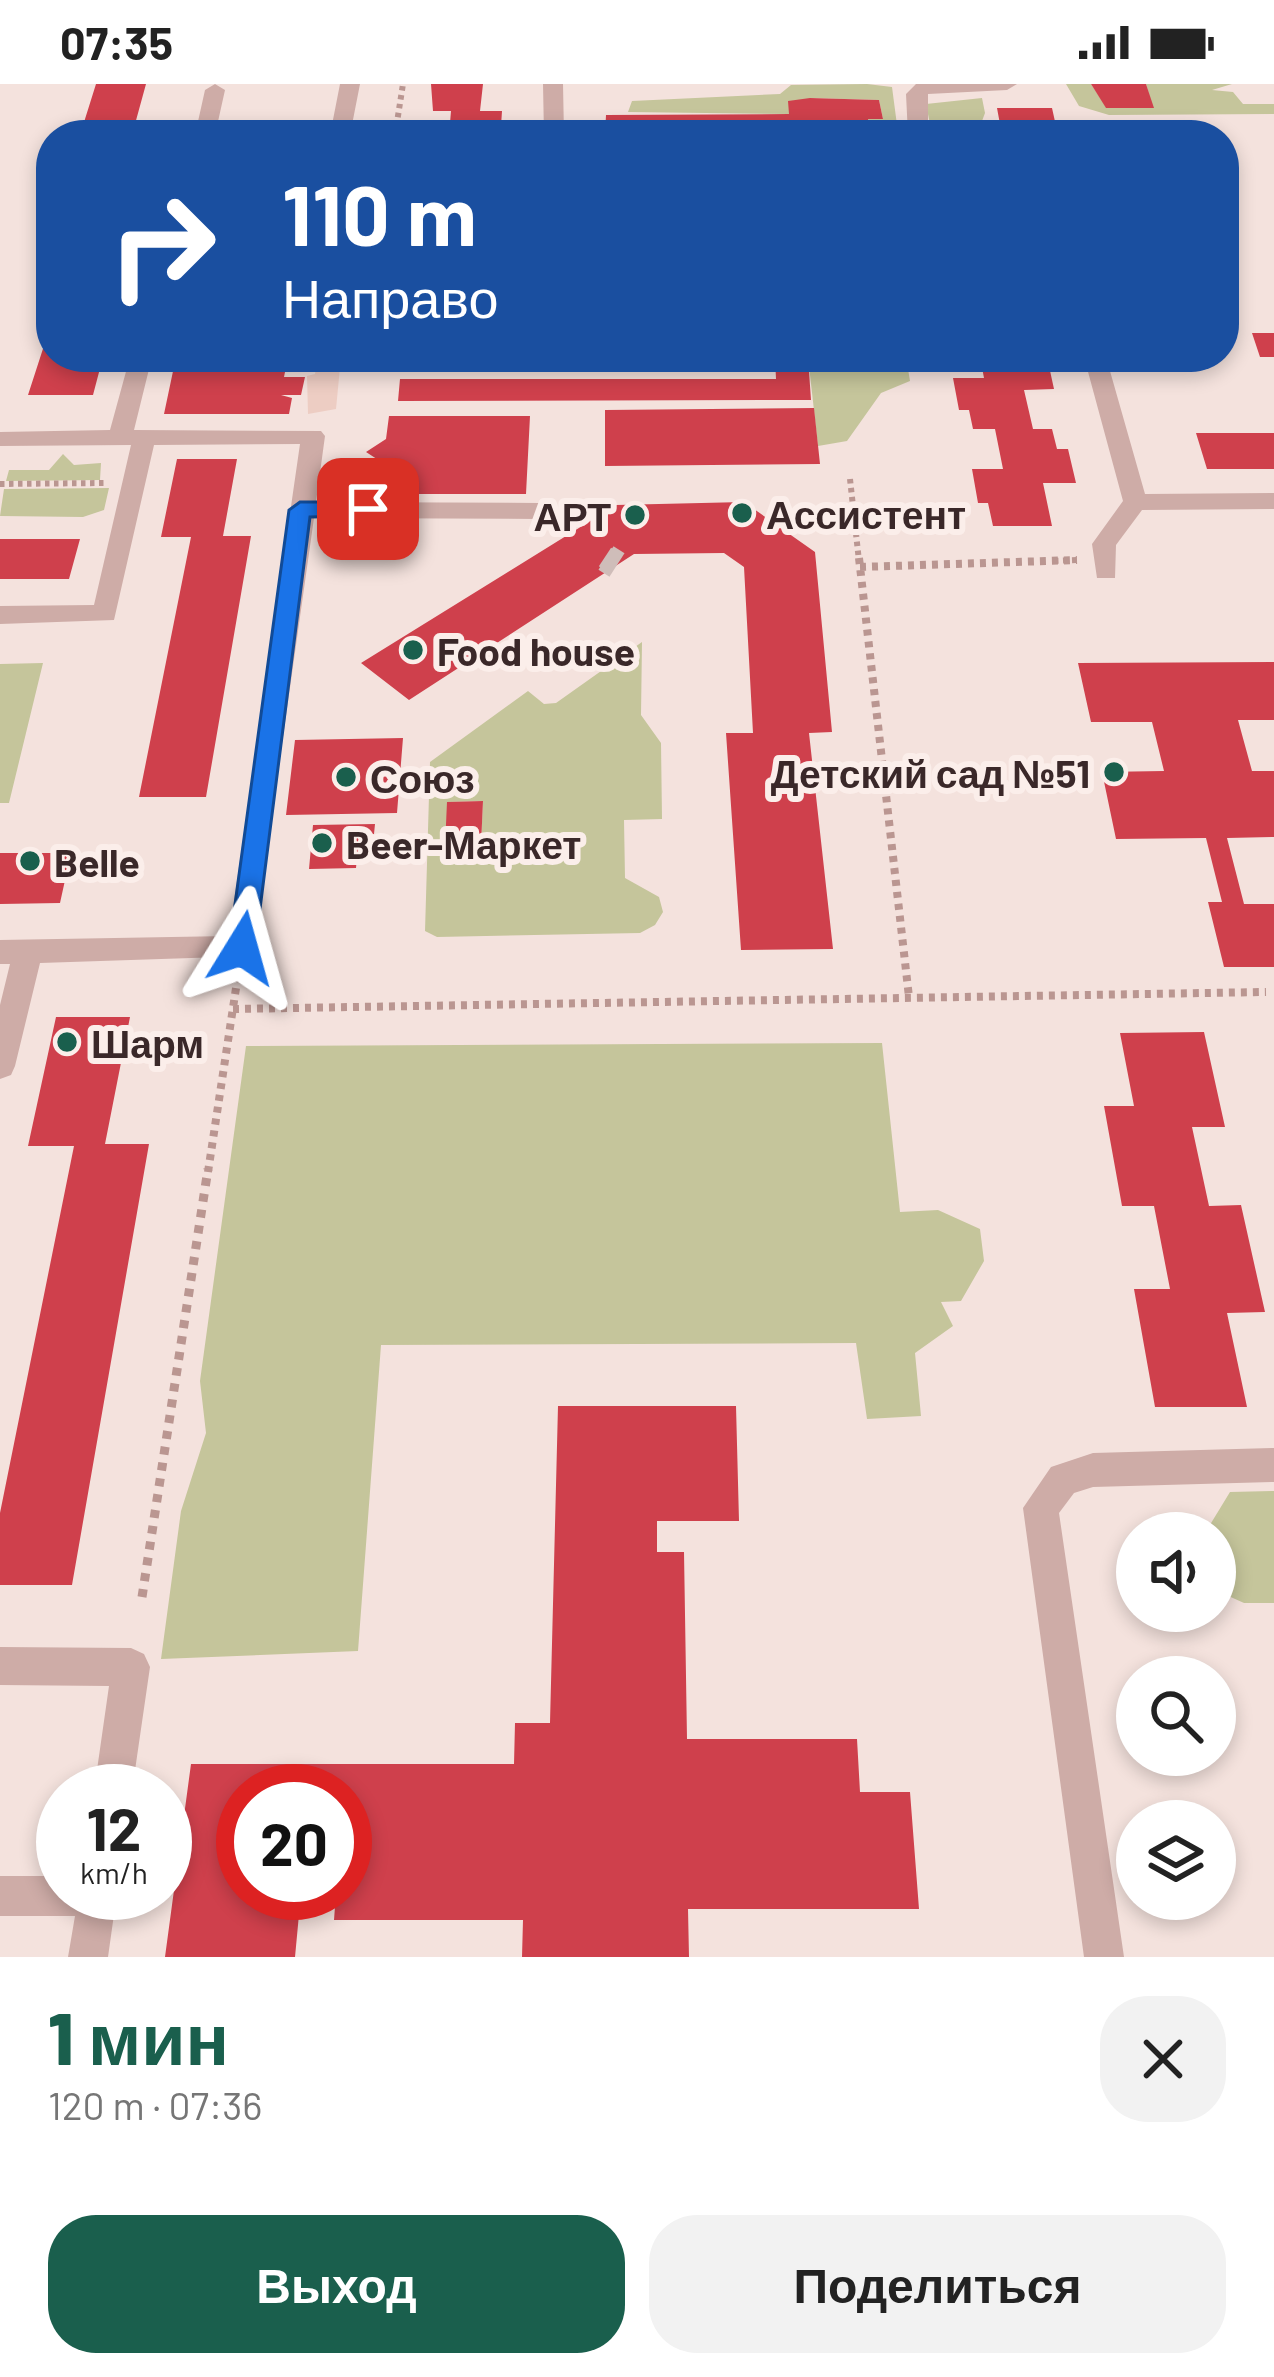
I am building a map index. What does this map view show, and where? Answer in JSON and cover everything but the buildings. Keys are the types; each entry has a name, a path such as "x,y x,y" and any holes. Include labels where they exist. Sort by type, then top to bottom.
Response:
{"lane":[{"path":"343,120 350,84"},
{"path":"554,84 554,120"},
{"path":"917,120 916,94 923,88 1007,84"},
{"path":"208,120 215,90"},
{"path":"0,615 105,614 134,483 132,438 139,372"},
{"path":"1099,372 1135,502"},
{"path":"0,439 313,436 242,948 14,951 0,1066"},
{"path":"1135,502 1274,501"},
{"path":"1104,565 1104,544 1135,502"},
{"path":"300,510 539,511"},
{"path":"1104,1957 1041,1508 1063,1479 1093,1470 1274,1465"},
{"path":"0,1666 131,1666 117,1764"},
{"path":"0,1896 36,1896"},
{"path":"88,1957 94,1920"}],"path":[{"path":"397,120 403,84"},
{"path":"5,471 1,486 134,483"},
{"path":"850,479 909,997"},
{"path":"860,567 1104,565"},
{"path":"142,1597 242,948"},
{"path":"232,1009 1266,992"}],"green space":[{"path":"1066,84 1091,84 1107,108 1153,108 1146,84 1232,84 1212,90 1233,92 1243,104 1274,104 1274,114 1109,115 1079,106"},
{"path":"791,85 892,87 896,120 868,120 883,119 879,100 811,98 789,114 628,112 632,101 780,94"},
{"path":"982,98 985,113 982,120 929,120 926,104"},
{"path":"810,372 908,372 910,381 881,393 847,441 818,446"},
{"path":"63,454 74,465 101,463 100,480 6,481 9,470 49,470"},
{"path":"109,488 104,510 83,517 0,516 4,489"},
{"path":"642,642 641,715 661,743 662,819 624,820 625,878 659,897 663,912 655,925 640,933 437,937 425,931 430,762 528,691 544,704 556,703","holes":["483,801 481,844 445,845 448,802"]},
{"path":"43,663 9,803 0,803 0,664"},
{"path":"882,1043 900,1212 938,1210 980,1229 984,1261 961,1301 941,1302 953,1326 915,1353 921,1416 867,1419 856,1343 381,1345 358,1651 161,1659 181,1511 206,1433 200,1381 246,1046"},
{"path":"1274,1491 1274,1603 1236,1599 1236,1512 1218,1512 1230,1492"}],"shaded area":[{"path":"340,372 336,409 308,414 307,376"}],"tunnel":[{"path":"605,557 611,561"},
{"path":"606,558 617,565"}],"place":[{"name":"Ассистент","path":"742,513"},
{"name":"АРТ","path":"635,515"},
{"name":"Food house","path":"413,650"},
{"name":"Детский сад №51","path":"1114,772"},
{"name":"Союз","path":"346,777"},
{"name":"Beer-Маркет","path":"322,843"},
{"name":"Belle","path":"30,861"},
{"name":"Шарм","path":"67,1042"}],"route":[{"path":"242,948 300,510 368,509"}]}
